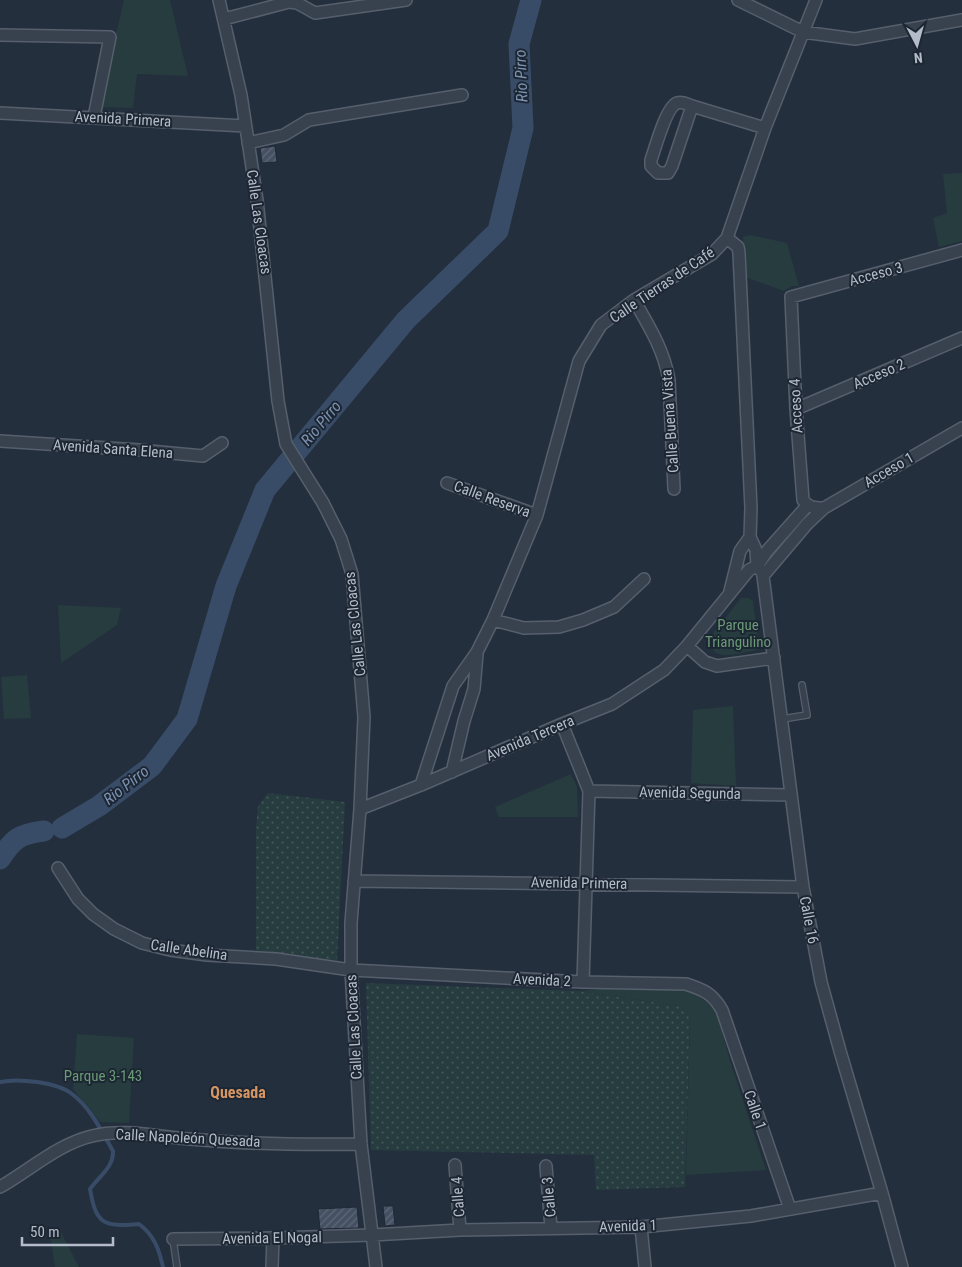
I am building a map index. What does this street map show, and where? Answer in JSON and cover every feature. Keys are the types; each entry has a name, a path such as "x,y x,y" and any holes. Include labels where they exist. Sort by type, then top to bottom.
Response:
{"street":[{"name":"Calle Las Cloacas","path":"219,0 241,95 264,259 278,401 286,444 323,503 341,539 352,574 364,718 360,809 354,881 351,970 361,1144 376,1267"},
{"path":"224,19 289,2 298,3 315,12 406,0"},
{"path":"738,0 803,32 855,39 962,20"},
{"name":"Calle Tierras de Café","path":"421,785 453,686 477,652 493,620 537,515 579,361 601,325 634,300 712,254 727,238 765,128 816,0"},
{"path":"0,35 110,37 94,116"},
{"path":"248,144 284,135 309,120 462,95"},
{"path":"692,106 672,166 668,173 658,173 651,166 651,160 670,110 677,103 684,102 765,128"},
{"name":"Avenida Primera","path":"0,113 94,116 245,126"},
{"path":"727,238 738,247 739,253 751,508 750,537 740,551 729,595"},
{"name":"Acceso 3","path":"791,297 962,250"},
{"name":"Acceso 4","path":"791,297 802,500 815,507"},
{"name":"Calle Buena Vista","path":"634,300 655,336 666,363 669,380 674,489"},
{"name":"Acceso 2","path":"796,409 962,338"},
{"name":"Acceso 1","path":"815,507 962,428"},
{"name":"Avenida Santa Elena","path":"0,441 203,456 222,443"},
{"name":"Calle Reserva","path":"447,483 537,515"},
{"path":"760,571 807,524 815,507"},
{"path":"760,571 767,551 815,507"},
{"name":"Calle 16","path":"750,537 756,550 774,658 803,887 821,982 902,1267"},
{"name":"Avenida Tercera","path":"360,809 612,704 664,670 687,646 749,570 760,571"},
{"path":"493,620 524,628 567,625 614,607 644,579"},
{"path":"687,646 705,662 717,666 774,658"},
{"name":"Calle Tierras de Café","path":"452,772 474,689 477,652"},
{"path":"562,724 589,791 583,982"},
{"name":"Avenida Segunda","path":"589,791 791,795"},
{"name":"Calle Abelina","path":"58,868 78,900 114,929 142,943 170,950 207,955 276,959 351,970"},
{"name":"Avenida Primera","path":"354,881 803,887"},
{"name":"Avenida 2","path":"351,970 583,982 686,984 702,989 714,998 722,1010"},
{"name":"Calle 1","path":"722,1010 790,1210"},
{"name":"Calle Napoleón Quesada","path":"0,1187 58,1150 91,1136 115,1132 192,1140 327,1145 361,1144"},
{"name":"Calle 4","path":"455,1165 460,1230"},
{"name":"Calle 3","path":"546,1166 551,1228"},
{"name":"Avenida 1","path":"372,1235 460,1230 641,1227 751,1216 882,1193"},
{"path":"641,1227 645,1267"},
{"name":"Avenida El Nogal","path":"173,1239 372,1235"},
{"path":"272,1238 272,1267"}],"lane":[{"path":"782,719 807,715 802,685"},
{"path":"173,1239 177,1267"}],"green space":[{"path":"124,0 170,0 188,76 137,74 133,108 99,107"},
{"path":"962,173 962,241 939,247 933,218 947,213 943,174"},
{"path":"750,235 787,243 799,286 792,286 784,291 745,277 743,237"},
{"name":"Parque Triangulino","path":"741,598 749,598 753,601 759,648 733,655 719,654 714,651 711,645 711,636"},
{"path":"58,605 121,608 117,625 61,663"},
{"path":"27,675 31,718 4,719 1,677"},
{"path":"733,706 736,786 691,783 693,710"},
{"path":"571,774 577,787 578,817 499,817 495,807"},
{"path":"268,793 345,802 337,961 256,951 256,829 258,806"},
{"path":"366,983 579,991 679,1006 687,1011 690,1020 685,1187 596,1190 594,1155 371,1150"},
{"path":"621,987 684,988 698,994 717,1013 730,1061 766,1170 686,1175 690,1020 687,1011 679,1006 579,991"},
{"name":"Parque 3-143","path":"77,1034 134,1038 129,1123 100,1122 73,1089"},
{"path":"60,1230 79,1267 55,1267 50,1235"}],"building":[{"path":"275,146 277,162 262,163 260,148"},
{"path":"383,1206 393,1206 395,1225 385,1226"},
{"path":"357,1207 359,1228 320,1229 318,1209"}],"waterway":[{"name":"Rio Pirro","path":"62,828 99,806 152,766 187,719 226,586 265,490 406,320 498,231 523,128 519,44 531,0"},
{"name":"Rio Pirro","path":"0,859 13,842 28,834 44,831"},
{"path":"0,1082 17,1080 57,1086 78,1099 95,1120 113,1151 109,1167 90,1189 95,1210 99,1217 110,1224 139,1224 144,1228 155,1243 163,1267"}],"district":[{"name":"Quesada","path":"238,1092"}]}
